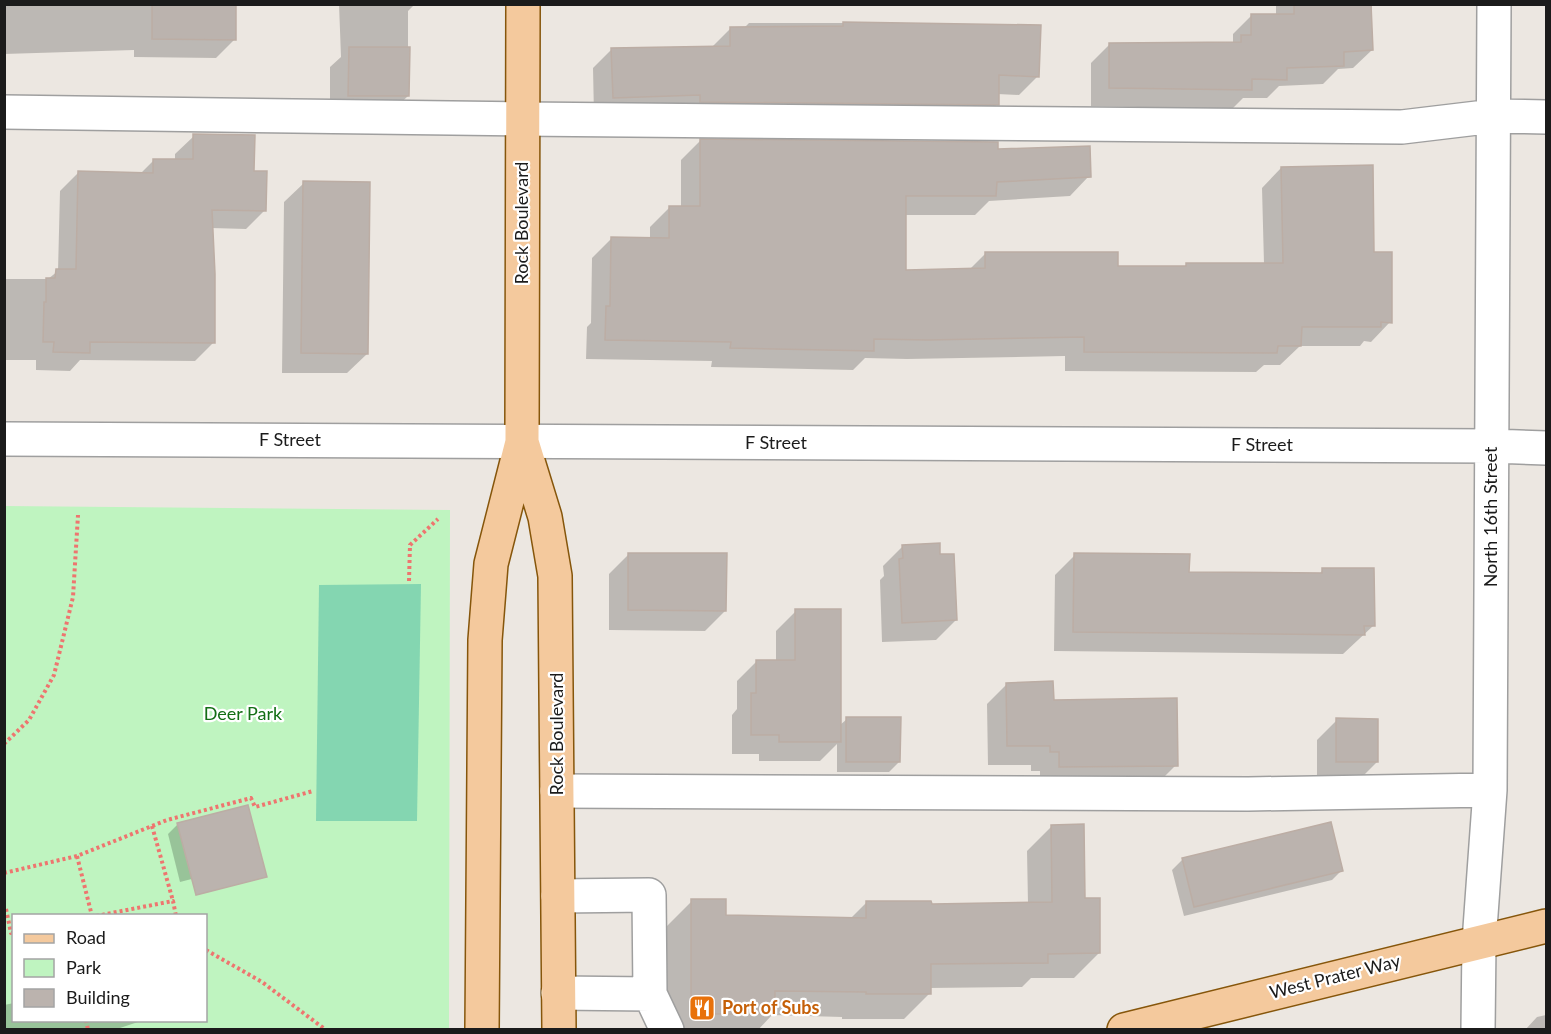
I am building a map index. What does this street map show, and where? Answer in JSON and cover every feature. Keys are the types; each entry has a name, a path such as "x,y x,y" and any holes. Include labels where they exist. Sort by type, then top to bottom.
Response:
{"main road":[{"name":"Rock Boulevard","path":"482,1029 485,640 491,564 522,442 523,4"},
{"name":"Rock Boulevard","path":"522,442 546,517 555,576 559,1029"},
{"name":"West Prater Way","path":"1124,1029 1546,926"}],"street":[{"name":"North 16th Street","path":"1478,1029 1479,942 1490,790 1494,4"},
{"path":"4,112 1402,127 1494,116 1546,117"},
{"name":"F Street","path":"4,439 1546,448"},
{"path":"557,791 1248,794 1490,790"},
{"path":"558,896 649,896 650,994 667,1029"},
{"path":"558,993 650,994"}],"path":[{"path":"4,744 29,720 54,675 74,597 78,515"},
{"path":"409,581 410,545 438,519"},
{"path":"4,873 77,856 167,820 251,798 255,807 313,791"},
{"path":"152,826 176,914"},
{"path":"77,856 94,914"},
{"path":"100,914 173,901"},
{"path":"5,907 12,933"},
{"path":"207,951 262,982 326,1029"}],"green space":[{"name":"Deer Park","path":"5,506 450,510 449,1029 5,1029"},
{"path":"421,584 417,821 316,821 319,585"}],"building":[{"path":"152,4 236,4 236,40 152,39"},
{"path":"1294,4 1371,4 1373,50 1344,52 1344,66 1287,68 1287,80 1252,79 1252,90 1109,88 1109,43 1241,42 1241,35 1251,35 1251,14 1294,14"},
{"path":"843,22 1041,25 1039,77 999,75 999,105 700,102 700,95 613,98 611,48 730,46 730,27 843,26"},
{"path":"349,47 410,47 409,96 348,96"},
{"path":"193,134 255,135 254,171 267,171 266,211 212,210 215,343 90,342 90,353 53,352 54,342 43,342 46,278 55,278 56,269 76,269 78,171 153,173 153,159 193,159"},
{"path":"700,139 998,142 998,149 1090,146 1091,177 997,182 996,196 906,196 906,270 985,268 985,252 1118,252 1118,266 1283,263 1281,167 1373,165 1374,252 1392,252 1392,323 1381,322 1381,327 1302,327 1301,346 1278,346 1277,353 1084,352 1084,337 874,339 874,351 730,348 731,342 605,340 606,306 610,306 611,237 669,238 669,206 700,206"},
{"path":"303,181 370,182 368,354 301,353"},
{"path":"940,543 940,554 954,554 957,620 902,623 899,559 903,558 902,545"},
{"path":"628,553 727,553 726,611 628,610"},
{"path":"1074,553 1190,554 1189,572 1322,573 1322,568 1374,568 1375,626 1364,626 1365,635 1073,632"},
{"path":"795,609 841,609 841,742 779,742 779,735 751,735 751,693 756,693 756,660 795,660"},
{"path":"1053,681 1054,700 1177,698 1178,766 1059,767 1059,752 1050,752 1050,746 1007,746 1006,683"},
{"path":"846,717 901,717 900,762 846,762"},
{"path":"1336,718 1378,719 1378,762 1336,762"},
{"path":"248,805 267,877 196,895 177,823"},
{"path":"1331,822 1343,871 1194,907 1182,858"},
{"path":"1084,824 1085,898 1100,898 1100,953 1048,954 1048,963 931,964 931,994 775,991 775,1014 691,1014 691,899 726,899 726,915 866,918 866,901 931,901 932,904 1052,902 1051,825"}],"place":[{"name":"Port of Subs","path":"702,1008"}]}
